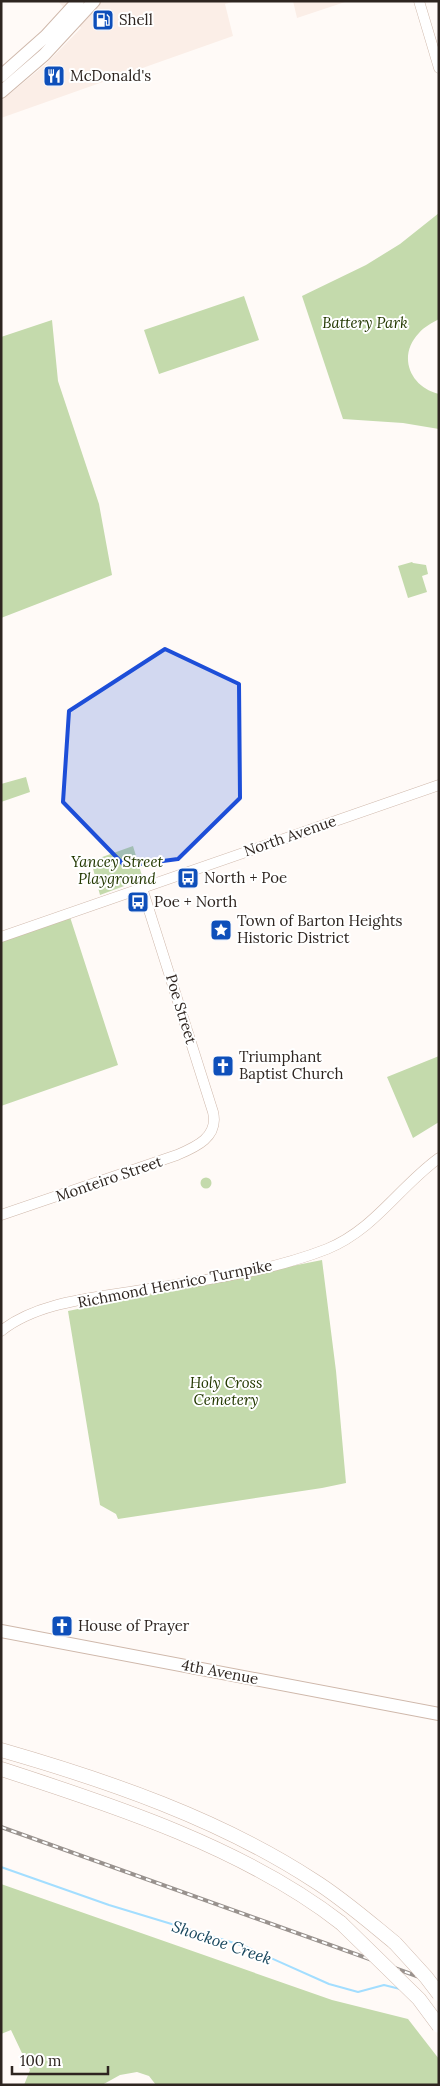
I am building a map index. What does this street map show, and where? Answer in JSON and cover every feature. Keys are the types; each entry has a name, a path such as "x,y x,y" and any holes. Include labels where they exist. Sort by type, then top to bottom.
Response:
{"highway":[{"path":"1,1750 105,1783 188,1815 226,1833 313,1880 395,1943 439,1994"},
{"path":"1,1770 86,1796 211,1847 294,1890 341,1923 420,1999 439,2026"}],"main road":[{"path":"1,76 46,36 78,1"},
{"path":"1,92 44,55 94,1"},
{"name":"4th Avenue","path":"1,1631 439,1714"}],"street":[{"path":"419,1 439,68"},
{"name":"North Avenue","path":"1,937 439,785"},
{"name":"Poe Street","path":"142,888 213,1112 214,1119 211,1131"},
{"name":"Monteiro Street","path":"1,1215 177,1155 200,1144 208,1137 211,1131"},
{"name":"Richmond Henrico Turnpike","path":"1,1331 24,1316 49,1308 91,1299 252,1272 326,1249 345,1241 370,1224 422,1172 439,1158"}],"highlighted area":[{"path":"165,649 239,684 240,798 178,859 125,866 63,802 69,711"}],"shaded area":[{"path":"58,1 236,1 225,4 233,36 1,118 1,101 46,64 81,28"},
{"path":"293,1 348,1 297,18"}],"green space":[{"name":"Battery Park","path":"439,213 439,319 426,327 412,342 408,361 414,378 421,385 439,394 439,429 403,423 343,419 302,296 366,265 400,244"},
{"path":"244,296 259,340 159,374 144,330"},
{"path":"52,320 58,381 99,504 112,575 1,618 1,337"},
{"path":"412,562 426,565 428,574 422,576 427,592 408,598 398,566"},
{"path":"26,777 30,792 1,802 1,784"},
{"name":"Yancey Street Playground","path":"133,846 143,879 100,895 91,861"},
{"path":"70,917 118,1065 1,1106 1,942"},
{"path":"439,1056 439,1122 413,1138 387,1077"},
{"path":"206,1177 212,1183 206,1189 200,1183"},
{"name":"Holy Cross Cemetery","path":"322,1260 336,1371 346,1483 118,1519 116,1514 100,1505 68,1311"},
{"path":"1,1884 332,2000 408,2019 439,2059 439,2085 156,2085 149,2076 137,2072 120,2075 102,2085 24,2085 30,2070 11,2030 1,2034"}],"waterway":[{"name":"Shockoe Creek","path":"1,1867 109,1905 244,1946 329,1984 358,1992 384,1985 400,1989"}],"railway":[{"path":"1,1827 439,1984"}],"place":[{"name":"Shell","path":"103,20"},
{"name":"McDonald's","path":"54,76"},
{"name":"North + Poe","path":"188,878"},
{"name":"Poe + North","path":"138,902"},
{"name":"Town of Barton Heights Historic District","path":"221,930"},
{"name":"Triumphant Baptist Church","path":"223,1066"},
{"name":"House of Prayer","path":"62,1626"}]}
